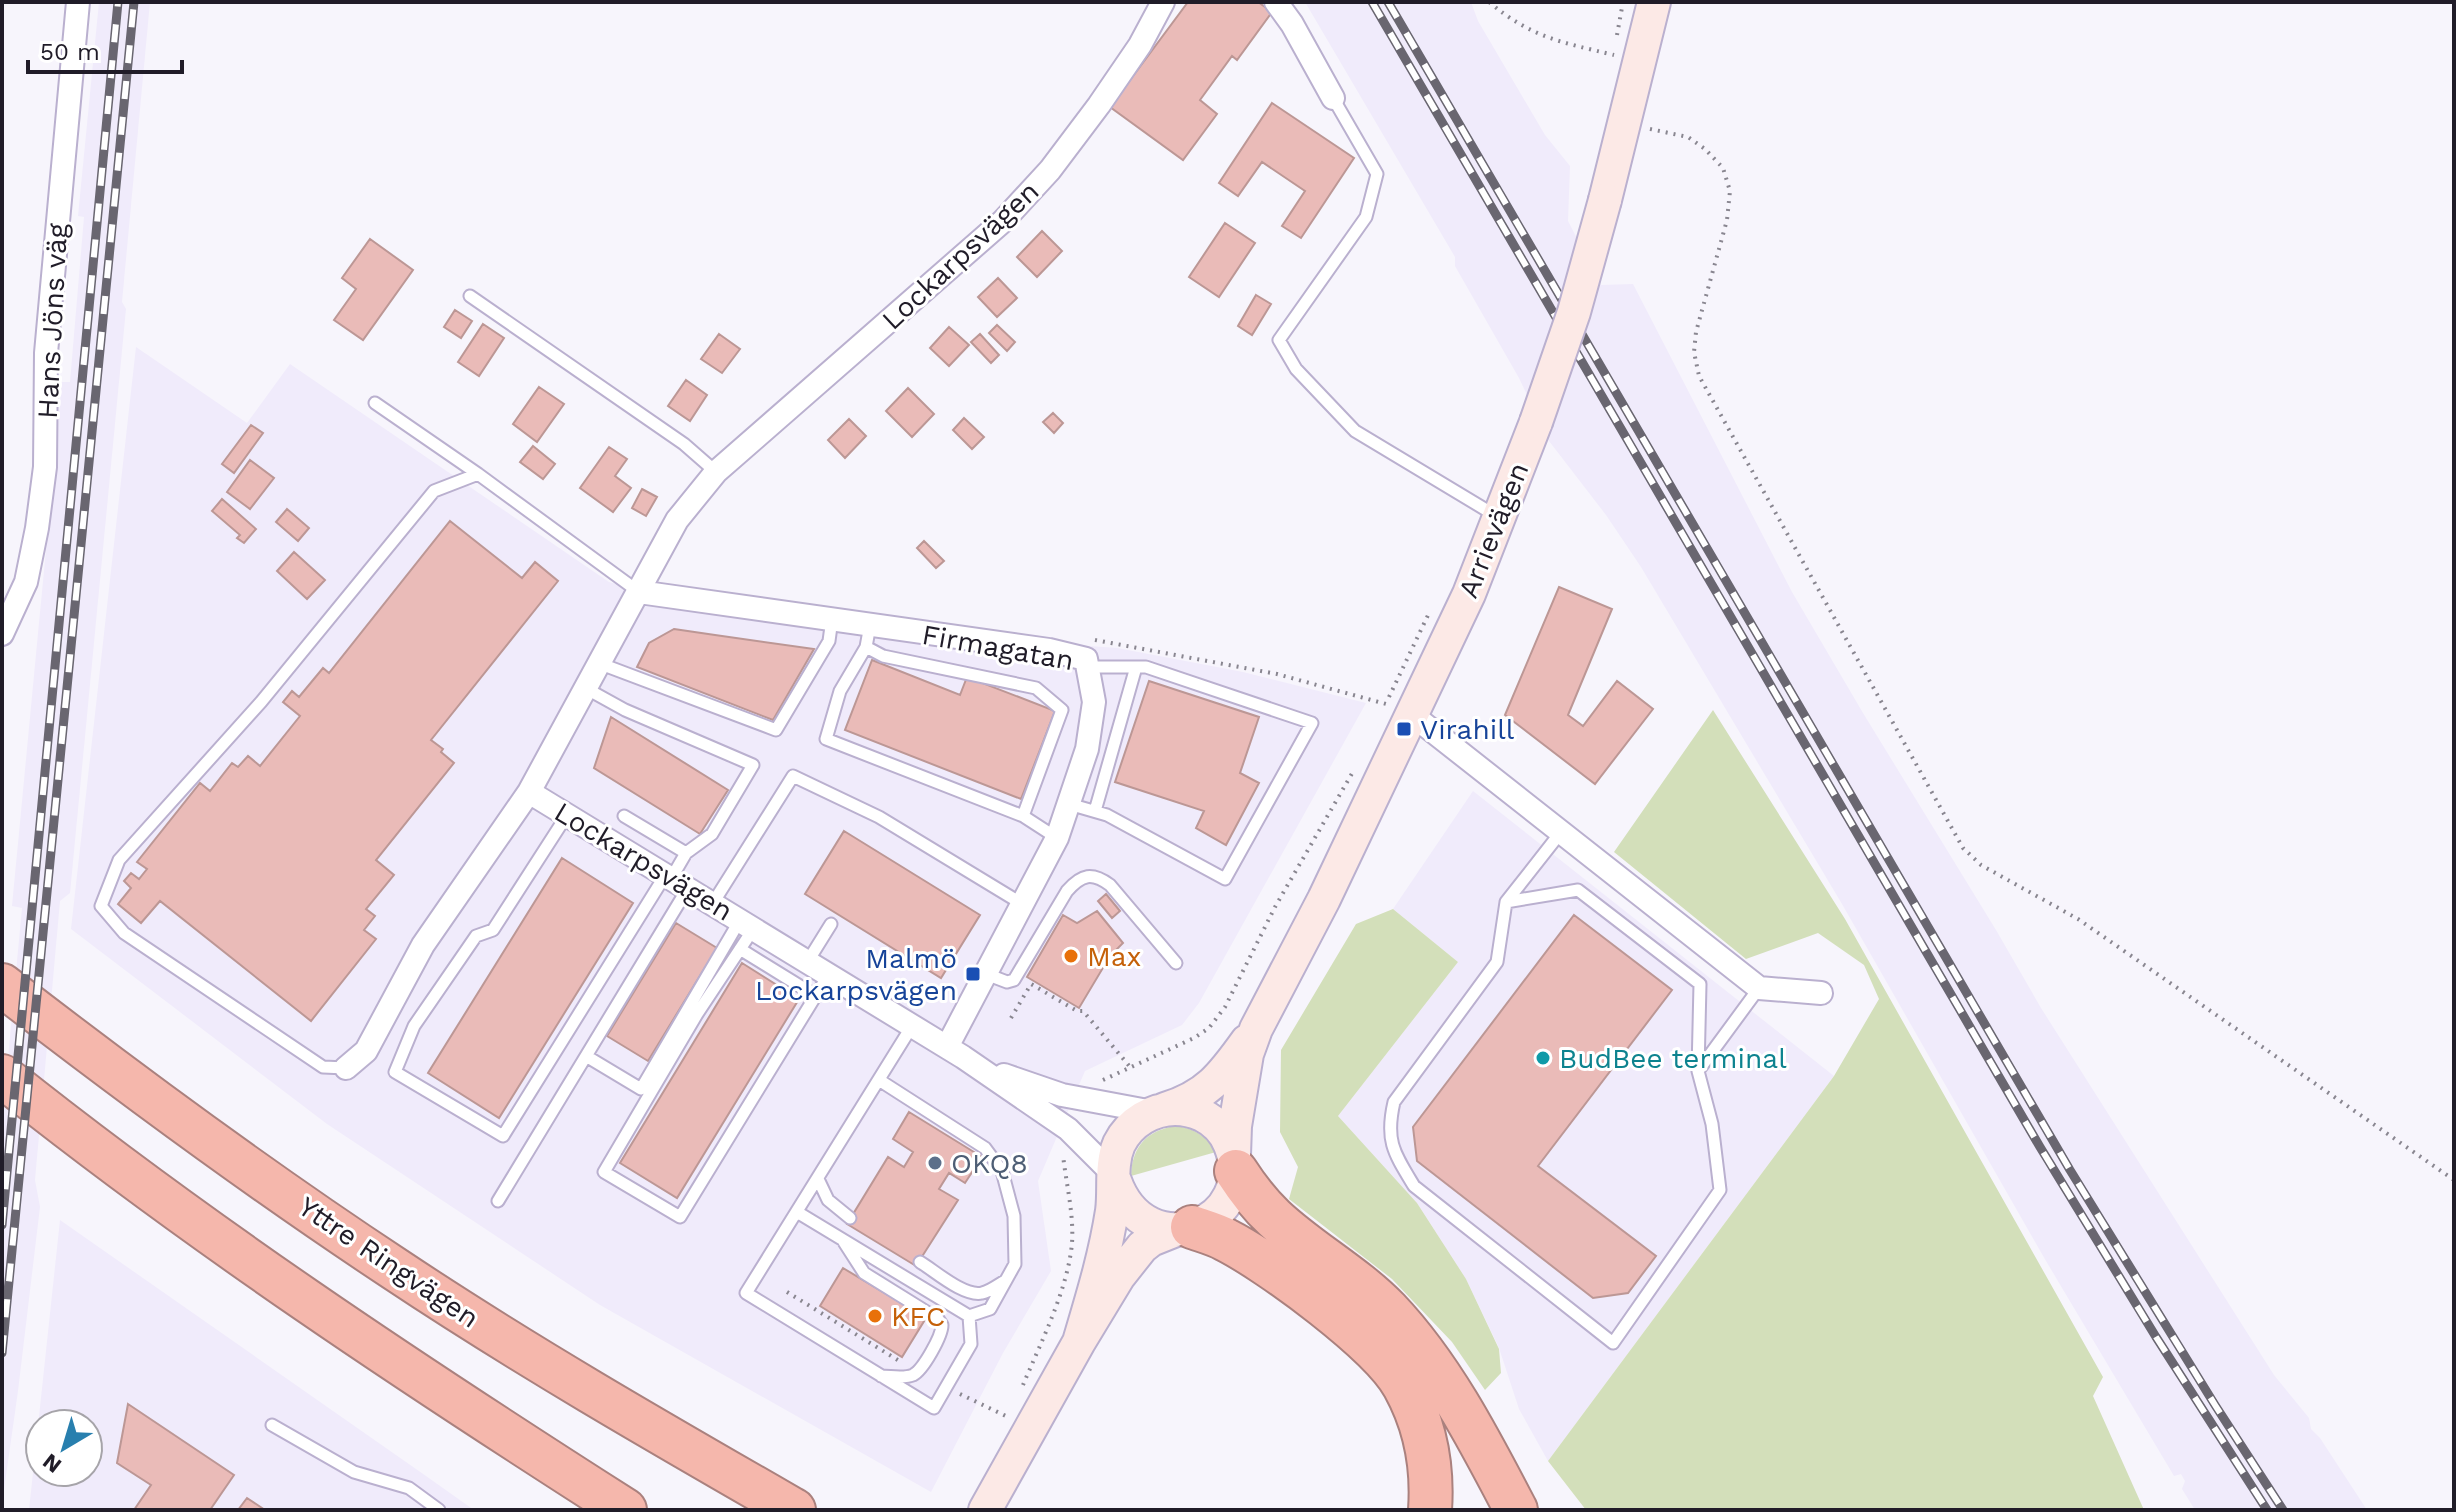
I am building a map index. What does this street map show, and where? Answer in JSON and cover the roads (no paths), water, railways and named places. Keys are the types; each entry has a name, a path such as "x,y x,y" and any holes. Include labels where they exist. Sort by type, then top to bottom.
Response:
{"highway":[{"name":"Yttre Ringvägen","path":"2,985 174,1115 395,1269 507,1340 794,1510"},
{"path":"2,1076 177,1209 604,1510"},
{"path":"1235,1163 1254,1197 1277,1221 1356,1281 1388,1310 1419,1347 1439,1375 1516,1510"},
{"path":"1184,1228 1225,1239 1272,1270 1376,1351 1408,1394 1422,1430 1431,1476 1430,1510"},
{"path":"507,1340 824,1510"},
{"path":"441,1393 625,1510"}],"main road":[{"name":"Arrievägen","path":"1158,1111 1186,1102 1206,1090 1229,1067 1256,1029 1324,899 1396,715 1469,594 1536,422 1574,312 1654,2"},
{"name":"Arrievägen","path":"1235,1163 1235,1126 1247,1054 1256,1029"},
{"path":"987,1507 1079,1342 1134,1256 1151,1240 1218,1212 1233,1186 1235,1163 1220,1128 1208,1118 1179,1108 1158,1111 1128,1130 1119,1144 1108,1237 1079,1342"},
{"path":"1115,1178 1121,1197 1131,1211 1144,1221 1160,1228 1184,1228"}],"street":[{"name":"Hans Jöns väg","path":"2,634 26,582 45,467 46,353 78,2"},
{"name":"Lockarpsvägen","path":"346,1068 366,1051 423,945 529,792 677,520 716,472 1003,221 1050,170 1099,105 1140,45 1163,2"},
{"path":"1276,2 1292,24 1333,98"},
{"name":"Firmagatan","path":"639,592 832,619 868,636 1056,651 1086,659 1094,702 1087,749 1069,804 1057,838 986,974 955,1052"},
{"path":"1396,715 1561,832 1759,988 1821,993"},
{"name":"Lockarpsvägen","path":"529,792 955,1052 1068,1129 1115,1178"},
{"name":"Lockarpsvägen","path":"955,1052 1026,1083 1085,1100 1158,1111"}],"lane":[{"path":"1333,98 1377,174 1366,217 1279,340 1296,369 1355,431 1498,518"},
{"path":"470,296 684,444 716,472"},
{"path":"375,403 639,592"},
{"path":"346,1068 323,1067 124,933 101,906 119,860 261,702 434,491 478,474"},
{"path":"601,664 776,730 829,641 832,619"},
{"path":"1023,816 1062,710 1036,688 883,656 868,636 840,691 826,739 1023,816 1057,838"},
{"path":"1069,804 1107,815 1225,879 1312,723 1146,667 1087,667"},
{"path":"1095,811 1136,667"},
{"path":"498,1201 586,1056 686,853 712,834 753,765 625,710 587,689"},
{"path":"713,903 793,776 879,817 1024,905"},
{"path":"567,815 493,930 476,936 414,1026 395,1072 503,1136 675,880"},
{"path":"624,816 686,853"},
{"path":"1506,902 1578,890 1700,984 1698,1071 1712,1124 1720,1190 1613,1343 1414,1186 1393,1153 1389,1124 1394,1102 1497,962 1506,902 1561,832"},
{"path":"986,974 1007,982 1014,980 1067,891 1077,880 1089,876 1100,878 1110,885 1176,963"},
{"path":"586,1056 641,1089 747,924"},
{"path":"747,924 740,949 697,1014 604,1172 680,1217 829,974"},
{"path":"808,961 831,924"},
{"path":"740,949 816,996"},
{"path":"1698,1071 1759,988"},
{"path":"912,1026 746,1293 934,1408 971,1344 969,1316"},
{"path":"797,1212 969,1316 990,1309 1015,1264 1014,1216 1002,1171 985,1148 879,1080"},
{"path":"818,1179 828,1200 850,1218"},
{"path":"842,1239 864,1273 938,1319 942,1325 940,1335 916,1374 907,1377 880,1376"},
{"path":"920,1262 943,1275 958,1290 980,1294 1005,1281"},
{"path":"272,1425 354,1472 409,1488 439,1510"}],"railway":[{"path":"2,1225 118,2"},
{"path":"2,1353 134,2"},
{"path":"1372,2 2040,1147 2267,1510"},
{"path":"1388,2 2070,1170 2283,1510"}],"place":[{"name":"Virahill","path":"1404,729"},
{"name":"Max","path":"1071,956"},
{"name":"Malmö Lockarpsvägen","path":"973,974"},
{"name":"BudBee terminal","path":"1543,1058"},
{"name":"OKQ8","path":"935,1163"},
{"name":"KFC","path":"875,1316"}]}
